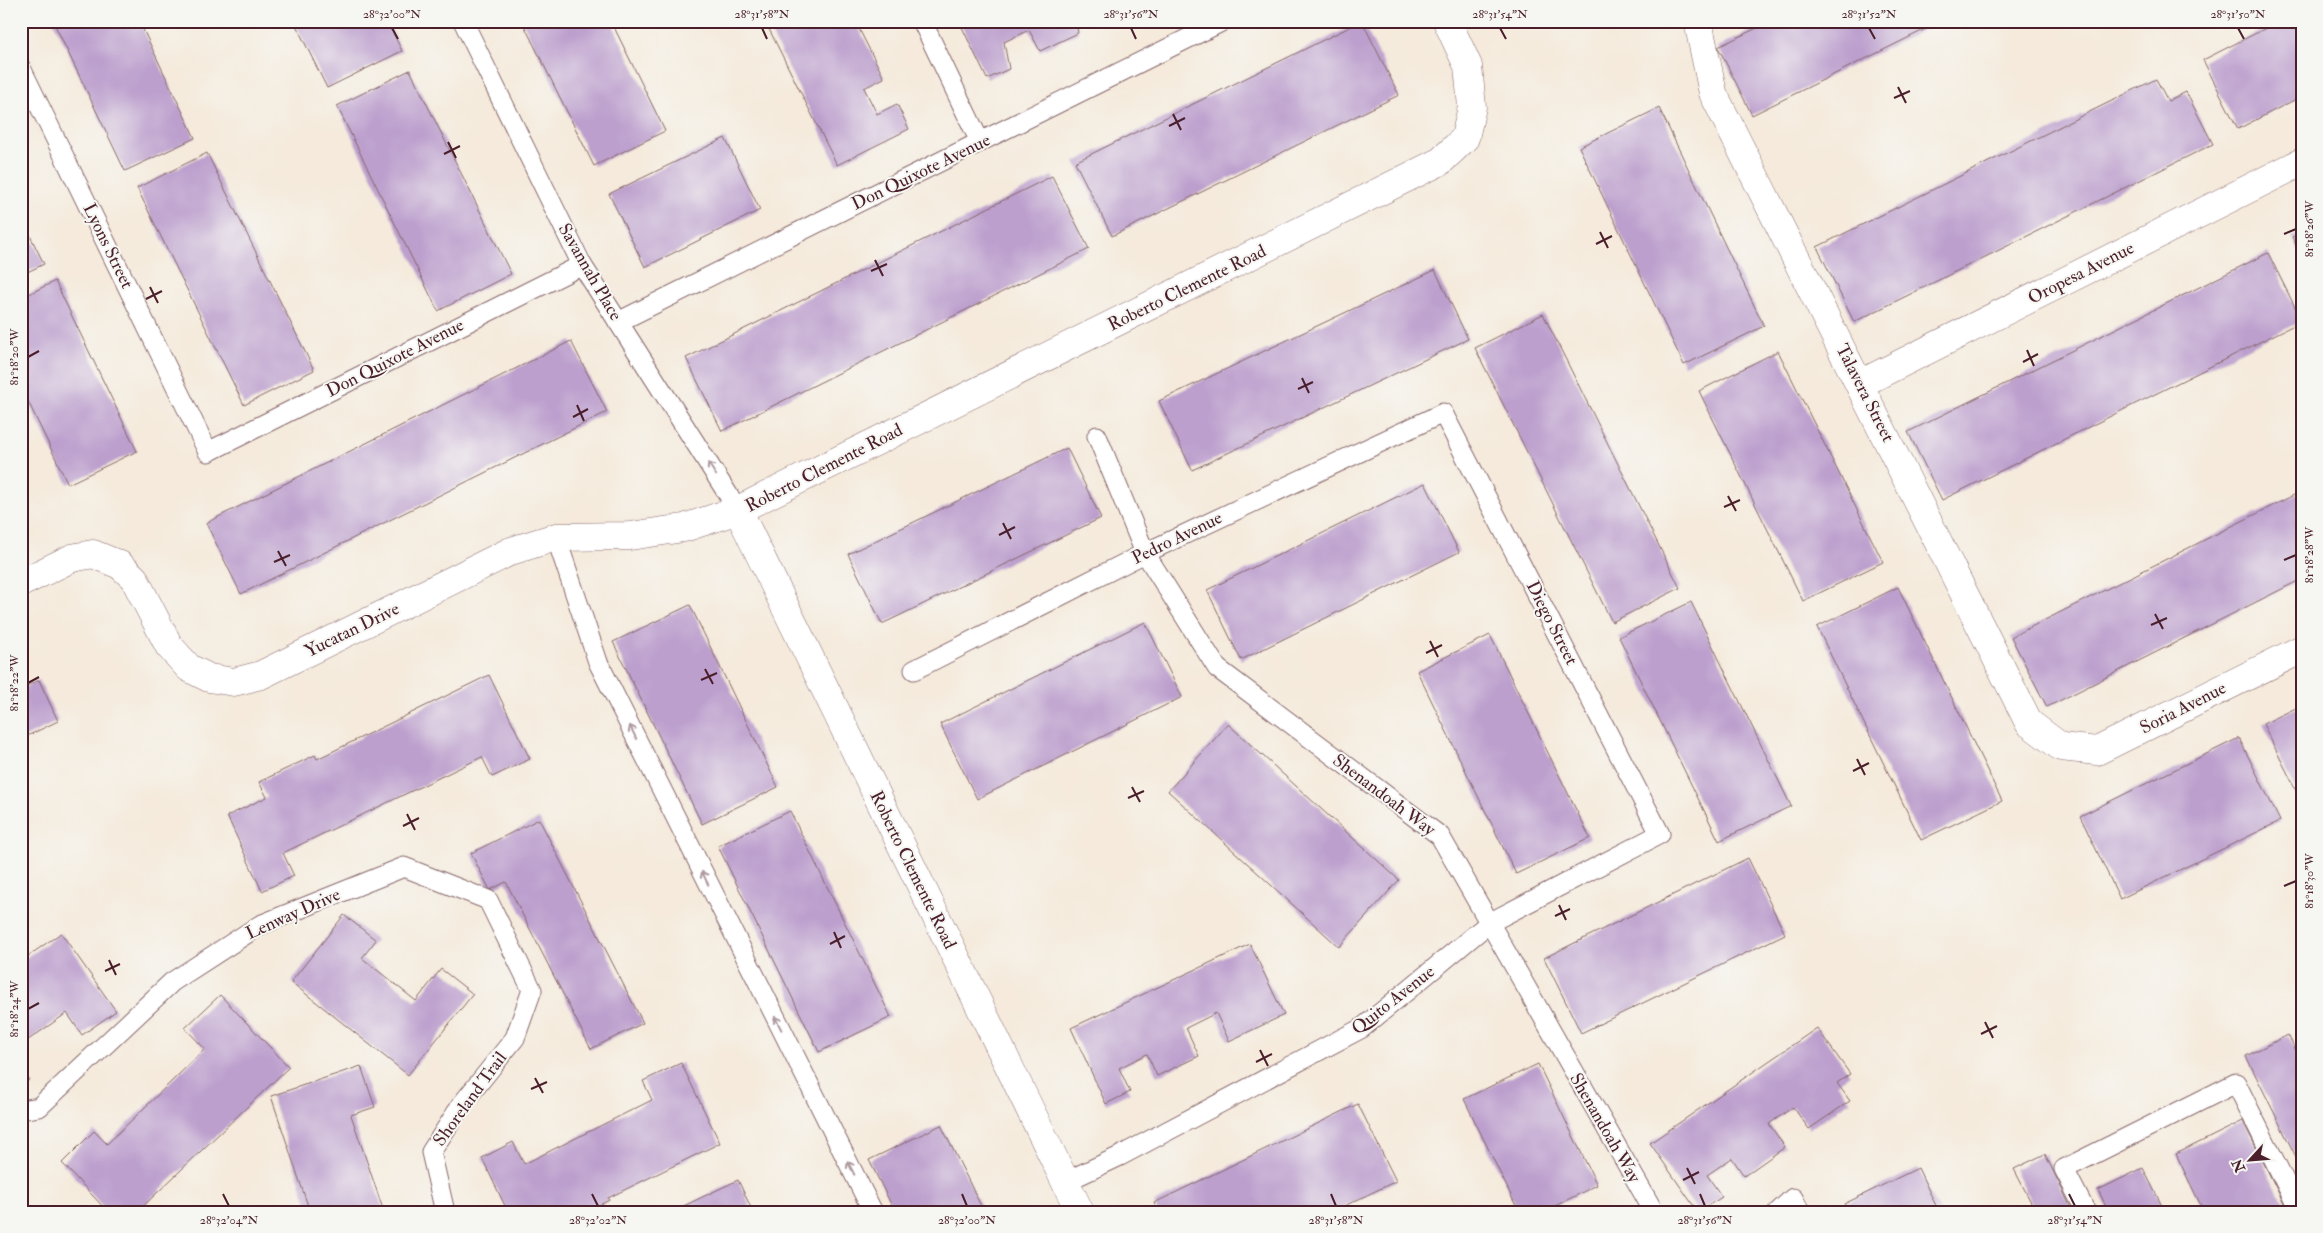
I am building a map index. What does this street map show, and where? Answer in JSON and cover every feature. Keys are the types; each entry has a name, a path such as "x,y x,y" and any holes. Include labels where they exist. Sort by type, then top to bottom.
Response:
{"street":[{"name":"Roberto Clemente Road","path":"1080,1212 738,510 1441,161 1465,138 1472,107 1468,66 1447,21"},
{"name":"Talavera Street","path":"1700,21 1700,31 1714,94 2029,724 2061,747"},
{"name":"Oropesa Avenue","path":"1860,384 2302,162"},
{"name":"Yucatan Drive","path":"21,583 72,558 93,554 120,565 134,578 169,646 189,668 209,678 234,682 261,675 511,551 556,537 630,536 684,528 738,510"},
{"name":"Soria Avenue","path":"2061,747 2097,751 2302,648"}],"lane":[{"name":"Savannah Place","path":"463,21 582,265 738,510"},
{"path":"922,21 980,142"},
{"name":"Don Quixote Avenue","path":"618,322 1223,21"},
{"name":"Lyons Street","path":"21,68 208,452"},
{"name":"Don Quixote Avenue","path":"208,452 582,265"},
{"name":"Pedro Avenue","path":"914,670 1145,553 1443,413"},
{"name":"Diego Street","path":"1443,413 1660,834"},
{"name":"Shenandoah Way","path":"1097,436 1145,553 1217,668 1440,836 1654,1212"},
{"path":"556,537 598,662 873,1212"},
{"name":"Quito Avenue","path":"1065,1182 1120,1156 1362,1028 1489,923 1660,834"},
{"name":"Lenway Drive","path":"21,1110 39,1108 172,982 260,925 404,867 488,900 532,990"},
{"name":"Shoreland Trail","path":"445,1212 431,1152 462,1104 515,1038 532,990"},
{"path":"2086,1212 2064,1169 2236,1083 2300,1212"},
{"path":"1778,1212 1796,1205"}],"building":[{"path":"53,21 139,21 195,138 125,171"},
{"path":"294,21 387,21 402,51 327,88"},
{"path":"522,21 611,21 665,131 594,166"},
{"path":"765,21 855,21 884,78 864,88 877,114 897,104 909,129 837,165"},
{"path":"959,21 1076,21 1078,33 1040,51 1029,30 1004,42 1009,69 987,79"},
{"path":"1362,21 1399,95 1112,236 1075,162"},
{"path":"1771,21 1942,21 1752,115 1718,47"},
{"path":"2280,21 2302,21 2302,96 2238,129 2203,60"},
{"path":"410,70 511,274 438,311 337,106"},
{"path":"2156,79 2168,101 2186,92 2213,144 1854,322 1817,247"},
{"path":"1659,108 1764,326 1684,365 1579,147"},
{"path":"725,138 760,210 645,267 609,194"},
{"path":"207,153 314,370 244,405 137,188"},
{"path":"1052,176 1089,249 722,431 686,358"},
{"path":"21,217 44,264 21,275"},
{"path":"2302,232 2302,257 2292,237"},
{"path":"2268,253 2302,321 1942,500 1908,432"},
{"path":"1435,270 1468,339 1192,470 1159,401"},
{"path":"55,281 137,451 68,484 21,387 21,298"},
{"path":"1543,314 1680,588 1612,622 1475,348"},
{"path":"571,341 607,412 241,594 206,523"},
{"path":"1778,351 1883,562 1803,601 1699,391"},
{"path":"1067,448 1101,518 882,624 848,554"},
{"path":"1425,483 1459,552 1241,660 1207,590"},
{"path":"2302,491 2302,579 2047,707 2011,637"},
{"path":"1898,587 2002,801 1921,840 1817,627"},
{"path":"1691,602 1791,806 1719,841 1619,637"},
{"path":"690,605 778,787 702,824 613,642"},
{"path":"1145,622 1182,697 977,799 940,724"},
{"path":"1490,635 1590,838 1516,874 1417,671"},
{"path":"489,675 530,759 492,777 482,757 283,853 294,876 262,891 227,816 267,797 259,782 315,755 317,759"},
{"path":"39,680 58,721 21,739 21,689"},
{"path":"2302,705 2302,802 2263,724"},
{"path":"1228,724 1399,880 1339,947 1168,791"},
{"path":"2239,738 2280,821 2120,899 2080,816"},
{"path":"790,811 891,1017 819,1052 718,846"},
{"path":"539,819 643,1023 591,1049 506,882 490,890 471,853"},
{"path":"1748,858 1785,934 1581,1033 1544,958"},
{"path":"344,915 376,940 362,958 416,1001 441,969 473,994 408,1075 291,982"},
{"path":"61,933 116,1011 82,1035 67,1013 21,1045 21,961"},
{"path":"1250,944 1284,1015 1229,1041 1216,1013 1186,1028 1199,1056 1157,1076 1147,1054 1119,1068 1130,1092 1106,1104 1071,1028"},
{"path":"220,995 289,1067 137,1212 108,1212 62,1163 94,1131 107,1144 205,1049 185,1028"},
{"path":"1817,1028 1850,1074 1837,1083 1850,1101 1809,1129 1793,1107 1769,1124 1785,1147 1744,1176 1732,1158 1707,1175 1722,1197 1698,1212 1650,1143"},
{"path":"2288,1035 2302,1062 2302,1169 2246,1056"},
{"path":"681,1063 720,1143 608,1198 609,1200 586,1212 508,1212 482,1158 513,1142 524,1164 652,1100 643,1081"},
{"path":"1538,1064 1597,1185 1543,1212 1519,1212 1464,1099"},
{"path":"361,1066 375,1107 351,1115 384,1212 310,1212 271,1096"},
{"path":"21,1068 29,1080 21,1086"},
{"path":"1358,1104 1396,1181 1332,1212 1158,1212 1154,1203"},
{"path":"2243,1121 2288,1212 2204,1212 2176,1154"},
{"path":"941,1125 984,1212 895,1212 869,1160"},
{"path":"2045,1154 2073,1212 2036,1212 2014,1169"},
{"path":"1918,1168 1939,1212 1848,1212 1844,1204"},
{"path":"2143,1168 2165,1212 2109,1212 2098,1190"},
{"path":"738,1180 753,1212 671,1212"}]}
